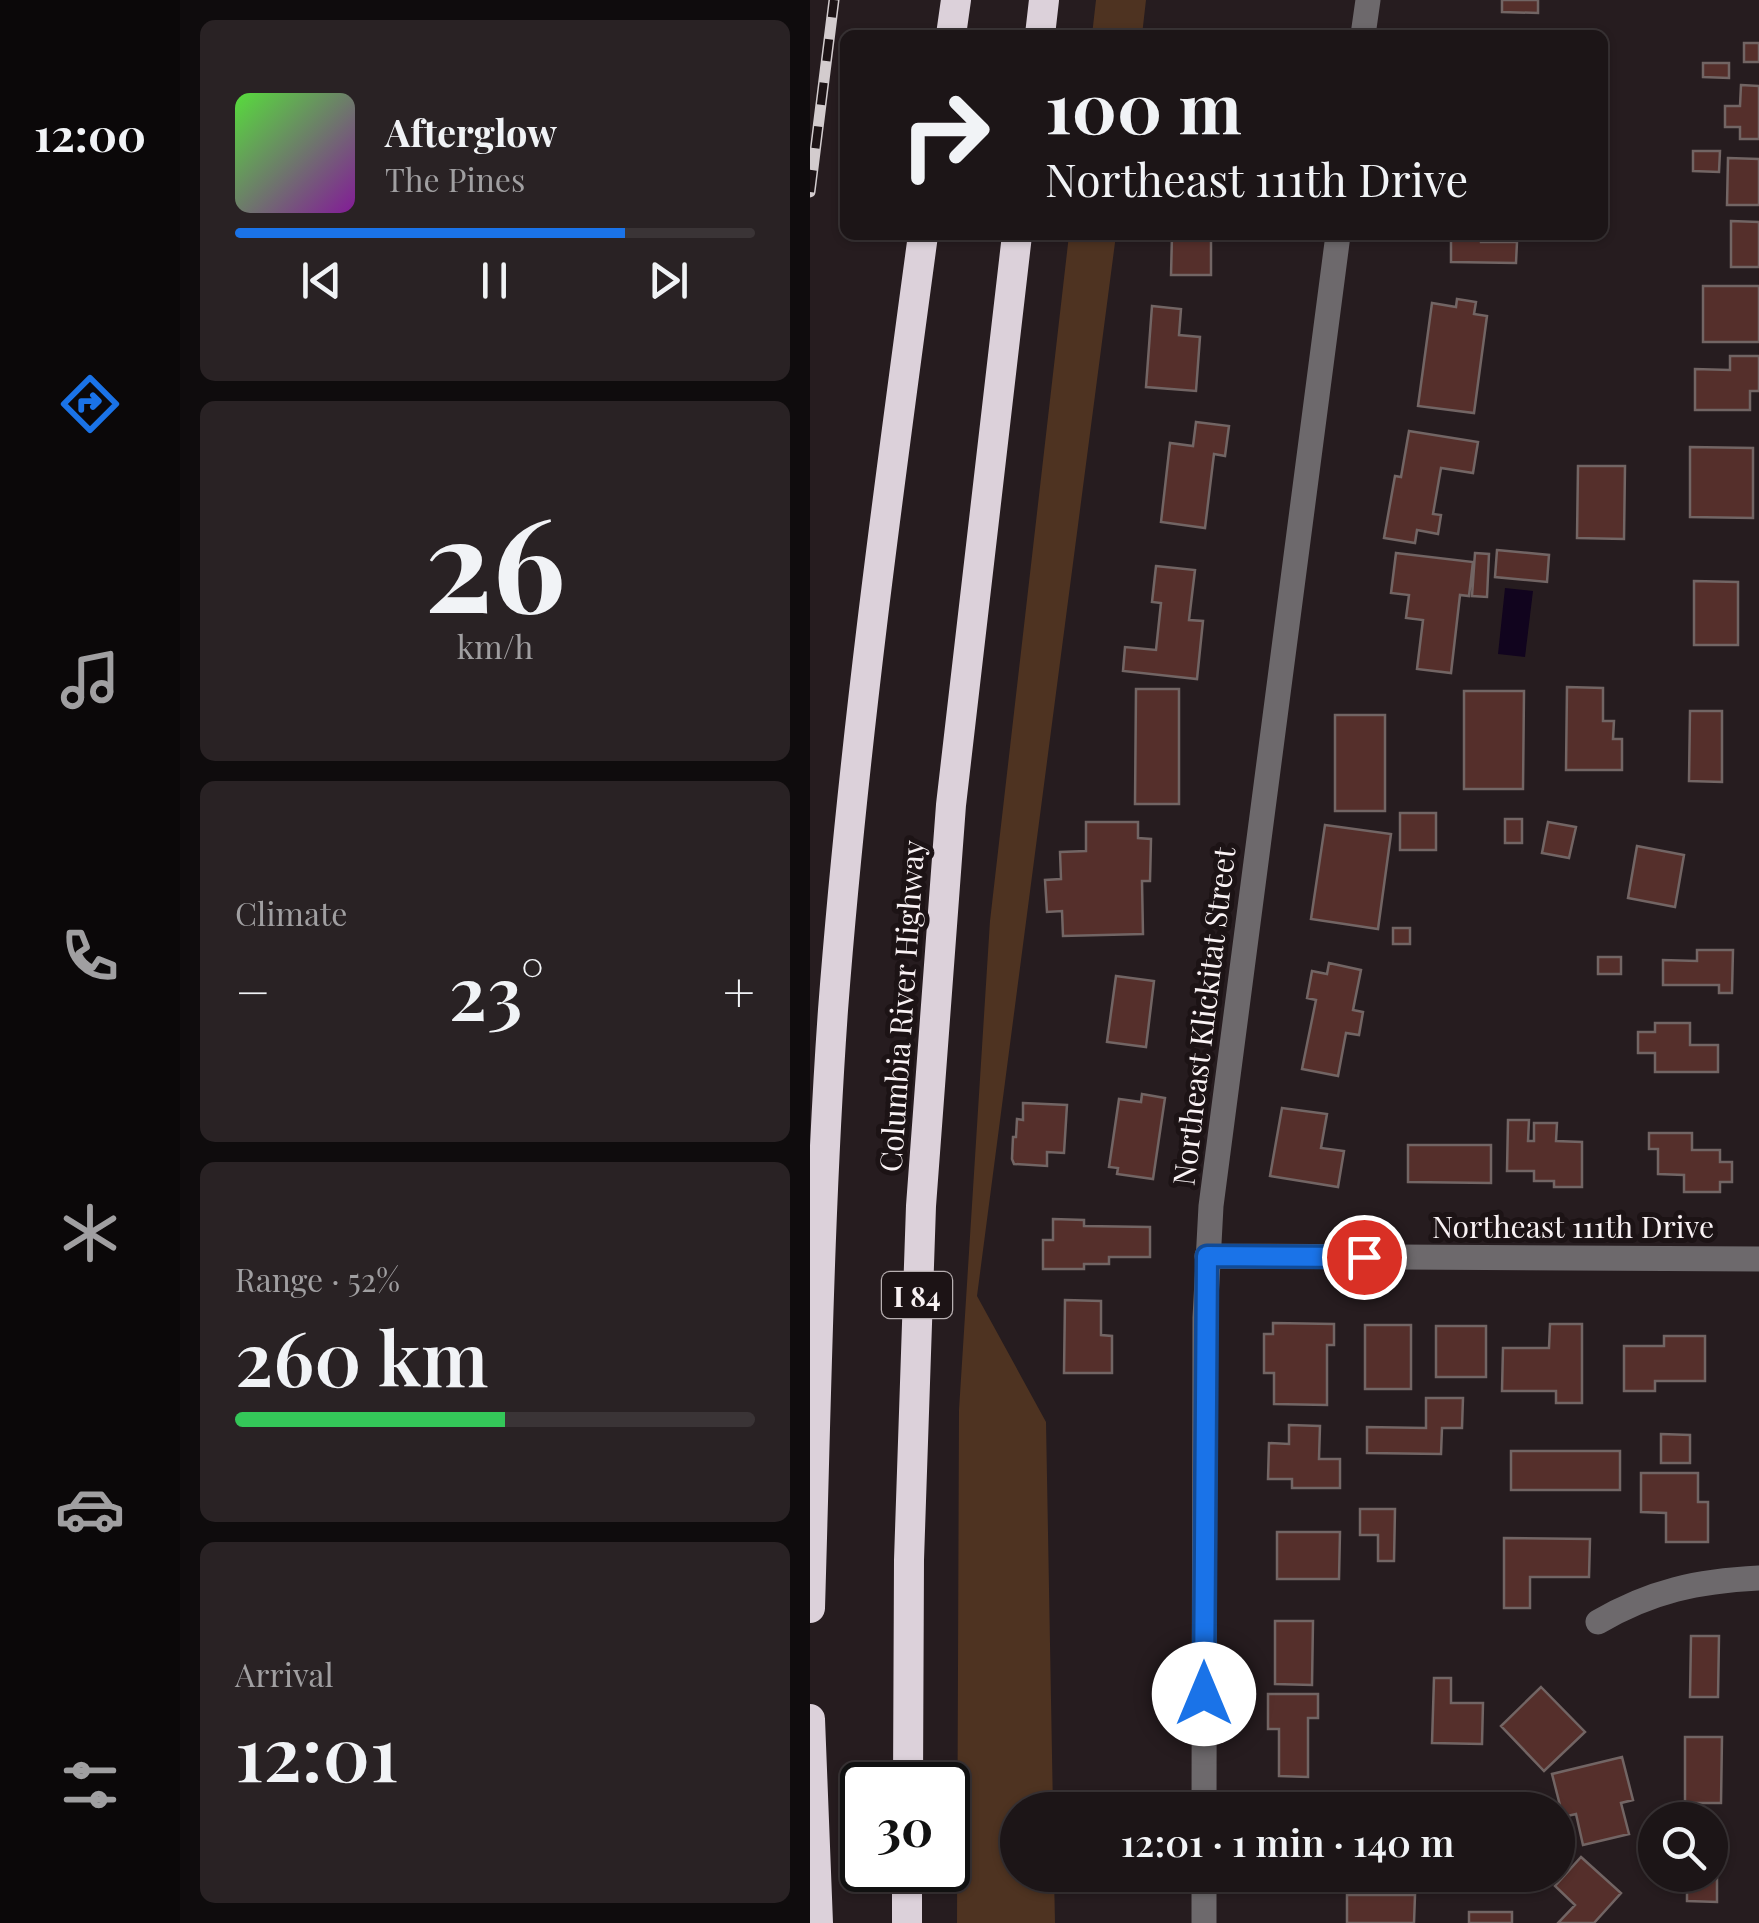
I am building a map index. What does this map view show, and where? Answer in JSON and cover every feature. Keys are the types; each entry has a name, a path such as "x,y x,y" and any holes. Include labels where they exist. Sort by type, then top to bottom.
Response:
{"highway":[{"path":"952,30 956,0"},
{"path":"1041,30 1044,0"},
{"path":"810,1608 826,1118 842,907 862,692 922,240"},
{"name":"Columbia River Highway","path":"908,1762 909,1560 921,1206 951,805 1016,240"},
{"path":"810,1720 818,1923"},
{"path":"907,1892 907,1923"}],"street":[{"path":"1364,30 1368,0"},
{"name":"Northeast Klickitat Street","path":"1204,1792 1207,1256 1337,240"},
{"name":"Northeast 111th Drive","path":"1207,1256 1759,1259"},
{"path":"1598,1622 1635,1600 1674,1587 1759,1578"},
{"path":"1204,1892 1204,1923"}],"shaded area":[{"path":"1096,0 1146,0 1143,30 1093,30"},
{"path":"1068,240 1115,240 977,1296 1046,1422 1053,1792 1000,1792 1000,1892 1054,1892 1055,1923 957,1923 957,1892 970,1892 970,1762 958,1762 959,1410 990,921"},
{"path":"1505,588 1533,591 1525,657 1498,654"}],"building":[{"path":"1502,0 1538,0 1538,13 1502,12"},
{"path":"1744,43 1759,43 1759,62 1744,62"},
{"path":"1703,63 1729,63 1729,78 1703,77"},
{"path":"1741,85 1759,86 1759,139 1740,139 1740,127 1725,127 1725,106 1740,106"},
{"path":"1693,151 1720,151 1719,172 1693,171"},
{"path":"1728,158 1759,159 1759,205 1727,205"},
{"path":"1731,221 1759,222 1759,267 1731,267"},
{"path":"1172,240 1211,240 1211,275 1171,275"},
{"path":"1451,240 1517,242 1516,263 1451,262"},
{"path":"1703,286 1759,286 1759,342 1703,342"},
{"path":"1457,299 1476,302 1474,314 1487,316 1474,413 1418,406 1432,303 1456,307"},
{"path":"1152,306 1181,309 1179,335 1200,337 1196,391 1146,387"},
{"path":"1730,356 1759,356 1759,391 1750,391 1750,410 1695,410 1695,369 1730,370"},
{"path":"1196,422 1229,426 1225,456 1214,454 1205,528 1161,522 1170,443 1193,446"},
{"path":"1409,431 1478,442 1473,473 1441,468 1433,514 1441,515 1438,534 1417,530 1415,543 1384,538 1395,476 1401,477"},
{"path":"1690,447 1753,448 1753,518 1690,517"},
{"path":"1578,466 1625,466 1624,539 1577,538"},
{"path":"1497,550 1549,555 1547,582 1495,577"},
{"path":"1396,553 1473,562 1469,596 1460,595 1451,673 1417,669 1423,620 1406,618 1409,595 1391,593"},
{"path":"1475,553 1489,554 1487,597 1472,596"},
{"path":"1156,566 1195,570 1189,620 1203,621 1197,679 1123,671 1125,647 1156,650 1161,603 1152,602"},
{"path":"1694,581 1738,582 1738,645 1694,645"},
{"path":"1567,687 1603,688 1603,721 1614,721 1613,739 1622,739 1622,770 1566,770"},
{"path":"1136,689 1179,689 1179,804 1135,804"},
{"path":"1464,691 1524,691 1523,789 1464,789"},
{"path":"1690,711 1722,711 1722,782 1689,781"},
{"path":"1335,715 1385,715 1385,811 1335,811"},
{"path":"1400,813 1436,813 1436,850 1400,850"},
{"path":"1505,819 1522,819 1522,843 1505,843"},
{"path":"1086,822 1138,822 1138,838 1151,839 1150,881 1142,881 1143,934 1063,936 1062,911 1047,912 1045,880 1061,879 1060,852 1086,851"},
{"path":"1548,822 1576,827 1569,858 1542,853"},
{"path":"1325,825 1391,834 1378,929 1311,919"},
{"path":"1637,846 1684,855 1675,907 1628,898"},
{"path":"1393,928 1410,928 1410,944 1393,944"},
{"path":"1697,950 1733,950 1732,993 1719,993 1719,985 1663,985 1663,960 1697,961"},
{"path":"1598,957 1621,957 1621,974 1598,974"},
{"path":"1329,963 1361,970 1353,1010 1363,1012 1359,1035 1346,1033 1338,1076 1302,1069 1316,1000 1307,998 1312,971 1327,974"},
{"path":"1116,976 1154,981 1146,1047 1107,1042"},
{"path":"1655,1023 1690,1023 1690,1045 1718,1045 1718,1072 1655,1072 1655,1053 1638,1053 1638,1032 1655,1032"},
{"path":"1142,1094 1165,1098 1153,1179 1117,1174 1118,1168 1109,1167 1119,1099 1141,1102"},
{"path":"1023,1103 1067,1105 1064,1153 1047,1152 1047,1166 1014,1164 1012,1159 1017,1119 1023,1120"},
{"path":"1282,1108 1327,1114 1321,1148 1344,1151 1338,1187 1270,1176"},
{"path":"1508,1120 1529,1120 1528,1141 1534,1141 1534,1123 1557,1123 1556,1141 1582,1142 1582,1187 1554,1187 1554,1181 1534,1181 1534,1171 1507,1171"},
{"path":"1649,1133 1692,1133 1692,1150 1720,1150 1720,1162 1732,1162 1732,1182 1720,1182 1720,1192 1684,1192 1684,1175 1658,1174 1658,1149 1649,1149"},
{"path":"1408,1145 1491,1145 1491,1183 1408,1182"},
{"path":"1053,1219 1084,1220 1084,1226 1150,1227 1150,1257 1109,1257 1109,1264 1084,1264 1084,1269 1043,1269 1043,1240 1053,1240"},
{"path":"1065,1300 1101,1301 1101,1335 1112,1336 1112,1373 1064,1373"},
{"path":"1273,1323 1334,1324 1334,1345 1327,1345 1327,1405 1274,1404 1274,1373 1264,1373 1264,1334 1273,1334"},
{"path":"1550,1324 1582,1324 1582,1403 1556,1403 1556,1391 1502,1391 1503,1348 1549,1348"},
{"path":"1365,1325 1411,1325 1411,1389 1365,1389"},
{"path":"1436,1326 1486,1326 1486,1377 1436,1377"},
{"path":"1664,1336 1705,1336 1705,1381 1655,1381 1655,1391 1624,1391 1624,1346 1664,1346"},
{"path":"1426,1398 1463,1398 1462,1428 1442,1428 1441,1454 1367,1453 1367,1427 1426,1428"},
{"path":"1289,1425 1320,1426 1319,1459 1340,1459 1340,1488 1292,1488 1292,1479 1268,1479 1269,1443 1289,1444"},
{"path":"1661,1434 1690,1435 1690,1463 1661,1463"},
{"path":"1511,1451 1620,1451 1620,1490 1511,1490"},
{"path":"1641,1473 1698,1473 1698,1502 1708,1502 1708,1542 1666,1542 1666,1513 1641,1512"},
{"path":"1360,1509 1395,1509 1394,1561 1378,1561 1378,1535 1360,1535"},
{"path":"1277,1532 1340,1532 1339,1579 1277,1579"},
{"path":"1504,1538 1590,1539 1589,1577 1530,1577 1530,1608 1504,1608"},
{"path":"1275,1621 1313,1621 1312,1685 1275,1684"},
{"path":"1691,1636 1719,1636 1718,1697 1690,1697"},
{"path":"1434,1678 1451,1678 1451,1703 1483,1703 1482,1744 1432,1743"},
{"path":"1541,1687 1585,1732 1544,1771 1501,1726"},
{"path":"1268,1694 1318,1694 1318,1718 1308,1718 1308,1777 1279,1776 1279,1729 1268,1729"},
{"path":"1685,1737 1722,1737 1721,1802 1685,1802"},
{"path":"1622,1757 1633,1800 1621,1803 1629,1834 1583,1845 1575,1814 1575,1792 1557,1792 1552,1774"},
{"path":"1581,1857 1621,1893 1594,1923 1558,1923 1575,1905 1561,1892 1575,1892 1575,1864"},
{"path":"1687,1892 1717,1892 1717,1902 1687,1901"},
{"path":"1347,1895 1415,1895 1414,1923 1347,1923"},
{"path":"1469,1912 1512,1912 1512,1923 1469,1923"}],"railway":[{"path":"810,192 834,0"}],"route":[{"path":"1204,1694 1207,1256 1364,1257"}]}
